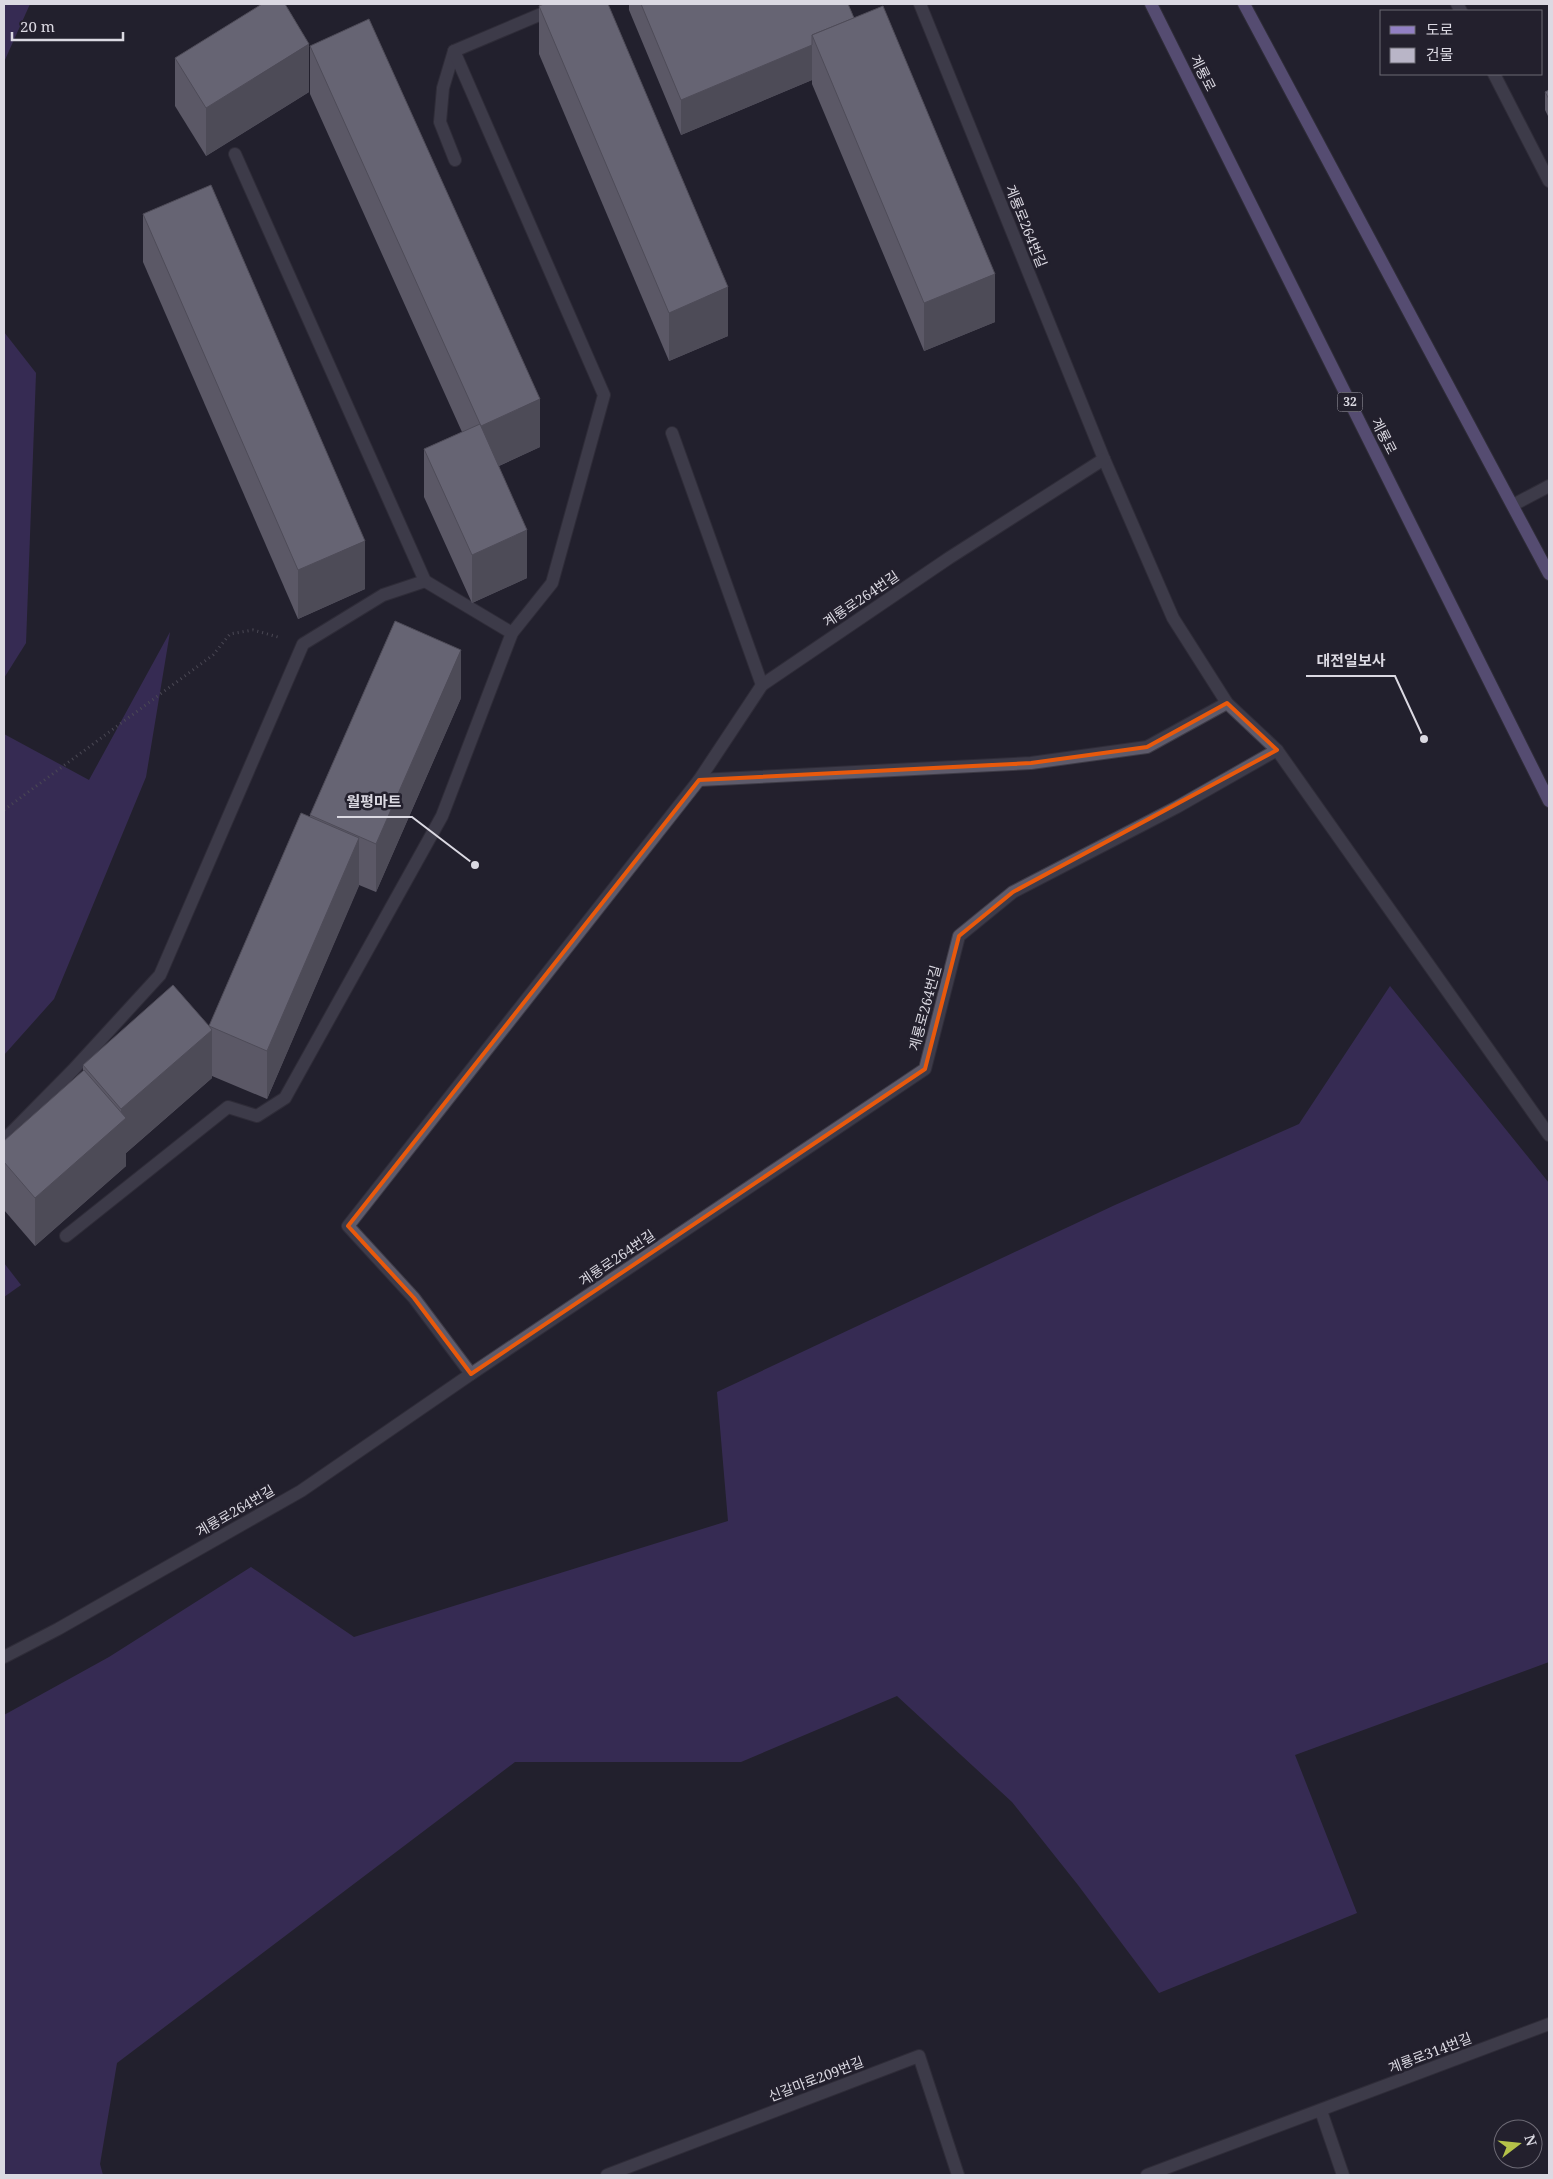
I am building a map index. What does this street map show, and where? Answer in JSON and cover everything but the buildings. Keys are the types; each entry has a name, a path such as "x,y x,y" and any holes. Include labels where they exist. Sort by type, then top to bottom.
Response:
{"main road":[{"name":"계룡로","path":"1151,4 1549,801"},
{"path":"1244,4 1549,574"}],"street":[{"path":"454,51 564,4"},
{"name":"계룡로264번길","path":"4,1657 58,1629 301,1491 471,1374 925,1069 959,936 1013,892 1177,807 1277,750 1227,703 1173,618 1104,459 920,4"},
{"path":"454,51 443,88 440,122 455,160"},
{"path":"66,1236 228,1107 257,1116 285,1098 442,816 512,633 552,583 604,395 454,51"},
{"path":"1495,75 1549,181"},
{"path":"235,154 425,581 512,633"},
{"path":"672,433 762,685"},
{"name":"계룡로264번길","path":"471,1374 414,1298 348,1226 699,780 762,685 949,558 1104,459"},
{"path":"1513,505 1549,486"},
{"path":"4,1140 73,1070 160,975 303,644 383,595 425,581"},
{"path":"699,780 1031,763 1147,747 1227,703"},
{"path":"1277,750 1549,1135"},
{"name":"계룡로314번길","path":"1147,2175 1164,2172 1549,2024"},
{"name":"신갈마로209번길","path":"607,2175 919,2056 958,2175"},
{"path":"1320,2111 1343,2175"}],"path":[{"path":"4,810 213,655 230,634 253,630 303,644"}],"highlighted area":[{"path":"1227,703 1277,750 1013,892 959,936 925,1069 471,1374 414,1298 348,1226 699,780 1031,763 1147,747"}],"shaded area":[{"path":"4,4 30,4 4,62"},
{"path":"4,332 36,373 26,643 4,678"},
{"path":"170,632 146,777 54,999 4,1055 4,734 89,780"},
{"path":"1390,986 1549,1183 1549,1662 1295,1755 1357,1913 1159,1993 1078,1885 1012,1802 897,1696 741,1762 515,1762 117,2063 100,2164 103,2175 4,2175 4,1715 109,1657 251,1567 354,1637 728,1521 717,1392 1115,1205 1299,1124"},
{"path":"4,1263 21,1285 4,1297"}],"place":[{"name":"대전일보사","path":"1424,739"},
{"name":"월평마트","path":"475,865"}]}
